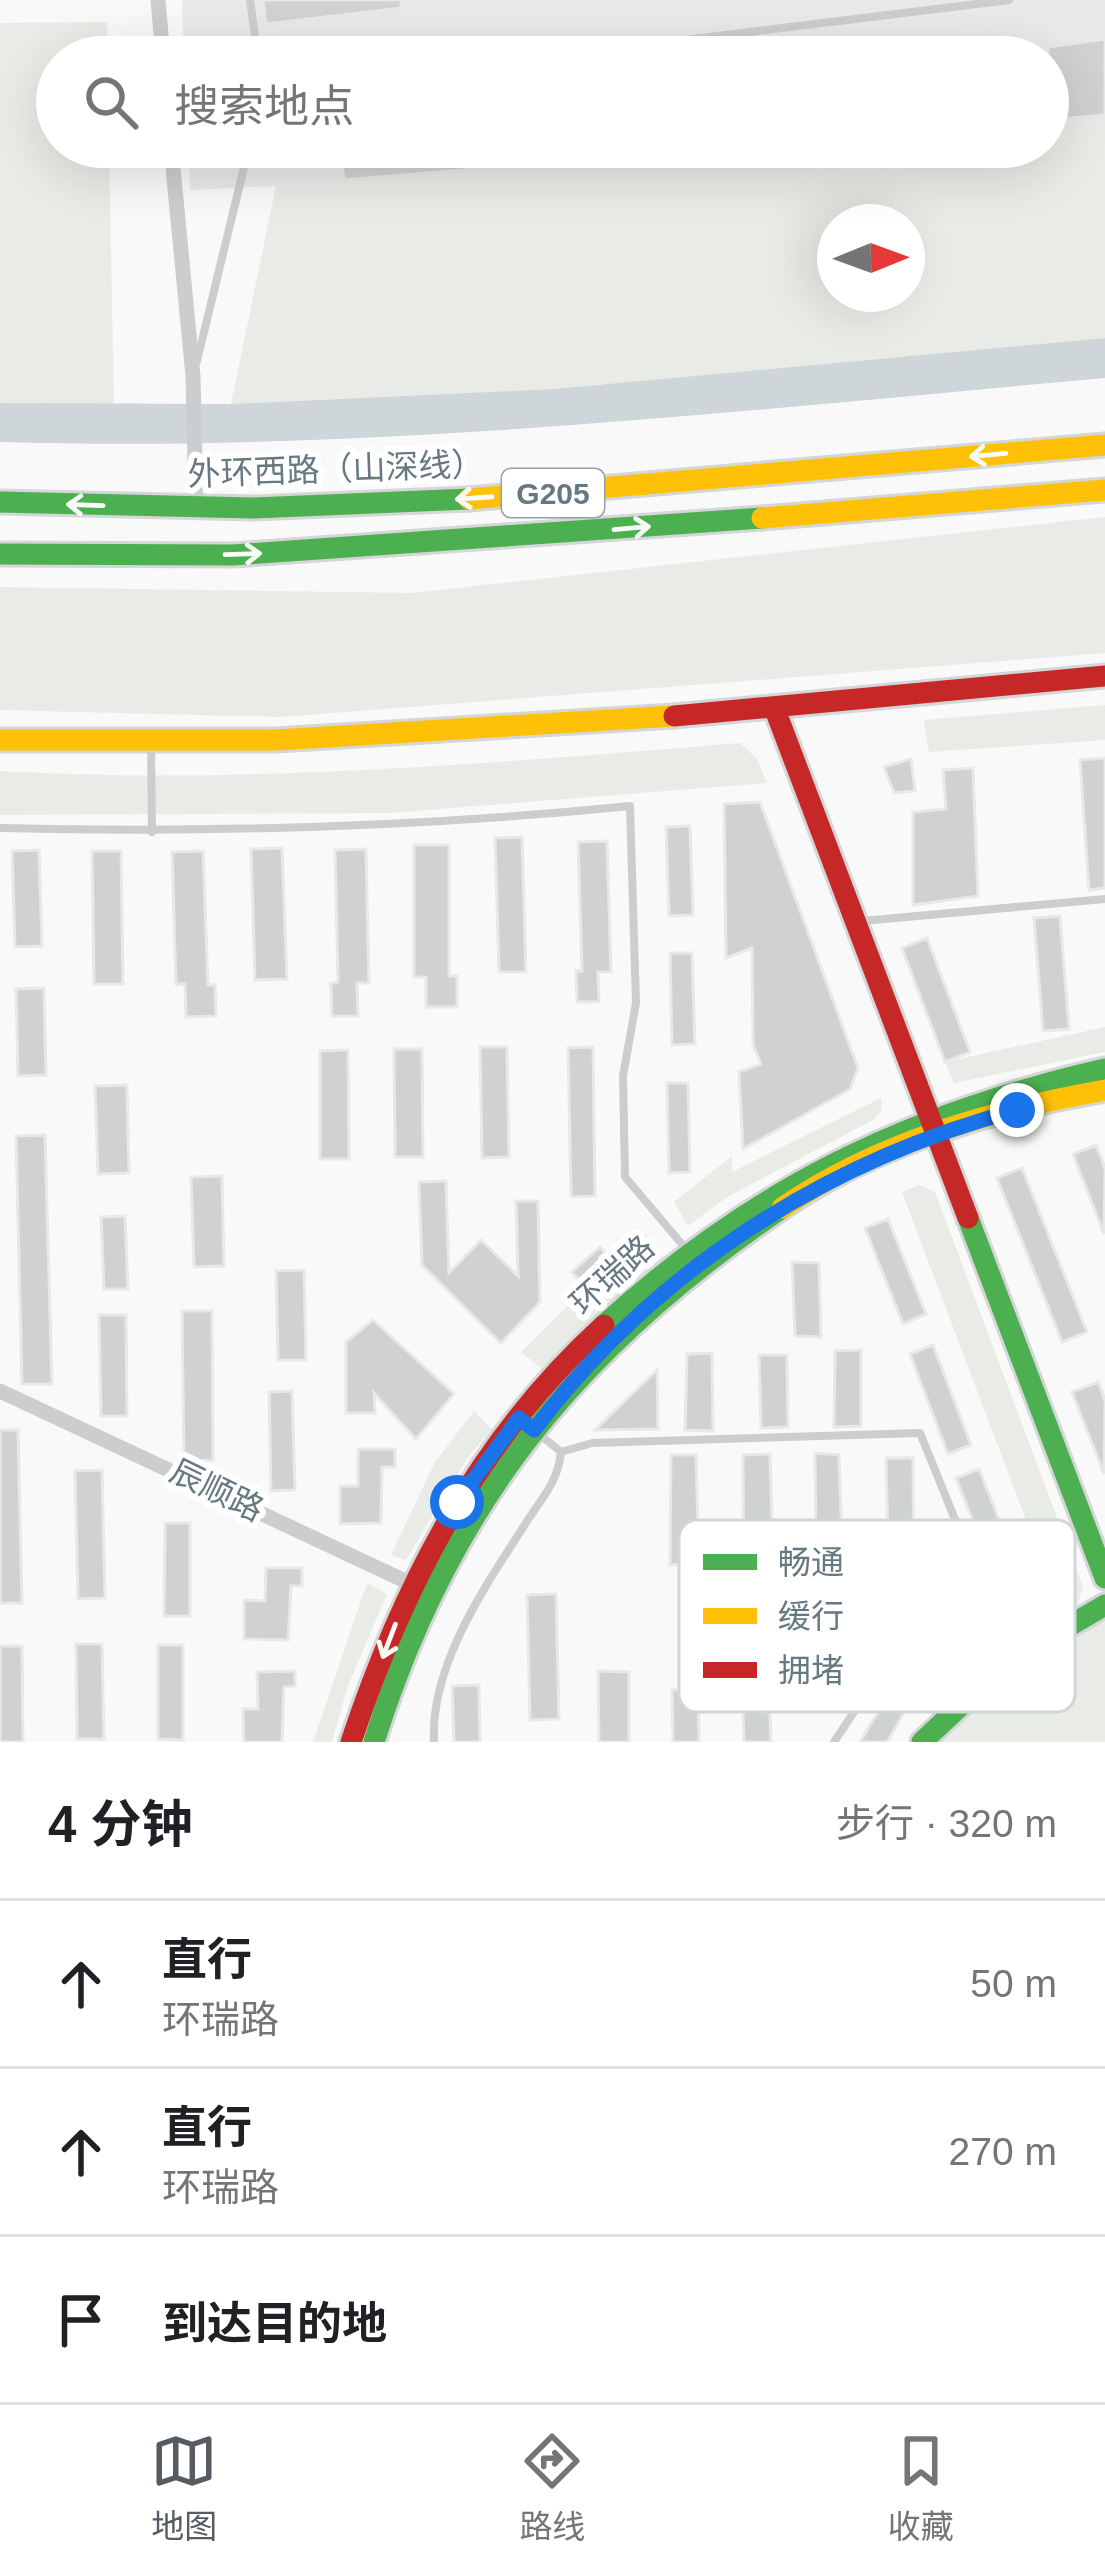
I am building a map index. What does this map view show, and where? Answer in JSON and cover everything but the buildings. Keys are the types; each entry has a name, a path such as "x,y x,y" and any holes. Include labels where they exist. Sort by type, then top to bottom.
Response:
{"main road":[{"name":"外环西路（山深线）","path":"0,502 196,509 647,487 1105,445"},
{"name":"G205","path":"0,554 233,555 417,546 1105,490"},
{"path":"0,740 260,742 774,707 1105,676"},
{"path":"774,707 929,1127 1105,1578"},
{"name":"环瑞路","path":"526,1424 590,1338 688,1251 800,1178 1035,1082 1105,1069"},
{"name":"环瑞路","path":"351,1742 457,1502 526,1424 618,1334 754,1224 929,1127 1105,1090"},
{"name":"环瑞路","path":"374,1742 422,1588"},
{"path":"1075,1620 1105,1605"},
{"path":"922,1742 948,1712"}],"street":[{"path":"158,0 161,36"},
{"path":"173,168 193,376 196,509"},
{"name":"辰顺路","path":"0,1390 422,1588"}],"lane":[{"path":"250,0 254,36"},
{"path":"717,36 1010,0"},
{"path":"193,376 244,168"},
{"path":"152,742 152,832"},
{"path":"0,828 152,832 506,818 630,806 636,1003 622,1076 625,1178 688,1251"},
{"path":"854,922 1105,899"},
{"path":"526,1424 561,1452"},
{"path":"561,1452 592,1443 920,1432 955,1520"},
{"path":"434,1742 439,1684 490,1578 559,1477 561,1452"},
{"path":"834,1742 854,1712"}],"shaded area":[{"path":"182,0 1105,0 1105,116 1069,119 1069,36 183,36"},
{"path":"107,22 107,36 36,36 36,168 109,168 114,404 0,403 0,23"},
{"path":"1105,115 1105,338 553,389 231,404 276,186 486,168 1069,168 1069,118"},
{"path":"189,168 534,168 403,180 190,190"},
{"path":"1105,338 1105,378 691,416 415,435 138,444 0,442 0,403 231,404 553,389"},
{"path":"1105,517 1105,653 281,717 0,710 0,587 411,593"},
{"path":"1105,705 1105,740 929,752 924,720"},
{"path":"740,743 757,759 767,783 389,813 0,815 0,771 278,774"},
{"path":"1105,1027 1105,1052 954,1083 945,1062"},
{"path":"881,1098 882,1110 873,1120 727,1197 688,1226 674,1202 732,1156 732,1172"},
{"path":"919,1185 935,1192 1058,1520 1026,1520 902,1192"},
{"path":"643,1232 664,1258 541,1368 521,1352"},
{"path":"474,1411 492,1429 468,1457 406,1560 391,1555 435,1462"},
{"path":"1075,1566 1083,1587 1075,1609"},
{"path":"367,1583 387,1594 347,1688 332,1742 313,1742"},
{"path":"1105,1605 1105,1742 922,1742 948,1712 1075,1712 1075,1624"}],"traffic: fast":[{"path":"0,502 252,508 469,499"},
{"path":"0,554 233,555 762,518"},
{"path":"604,1325 718,1234 837,1163 965,1109 1105,1069"},
{"path":"374,1742 440,1577 529,1438 582,1375 642,1317 708,1261 782,1208"},
{"path":"968,1218 1105,1578"},
{"path":"1075,1623 1105,1605"},
{"path":"922,1742 954,1712"}],"traffic: slow":[{"path":"469,499 1105,445"},
{"path":"762,518 1105,490"},
{"path":"0,740 276,740 674,716"},
{"path":"782,1208 857,1165 937,1132 1105,1090"}],"traffic: jam":[{"path":"674,716 1105,676"},
{"path":"774,707 968,1218"},
{"path":"351,1742 395,1626 450,1517 519,1416 604,1325"}],"route":[{"path":"457,1502 519,1418 534,1430 618,1334 754,1224 879,1154 1017,1110"}]}
